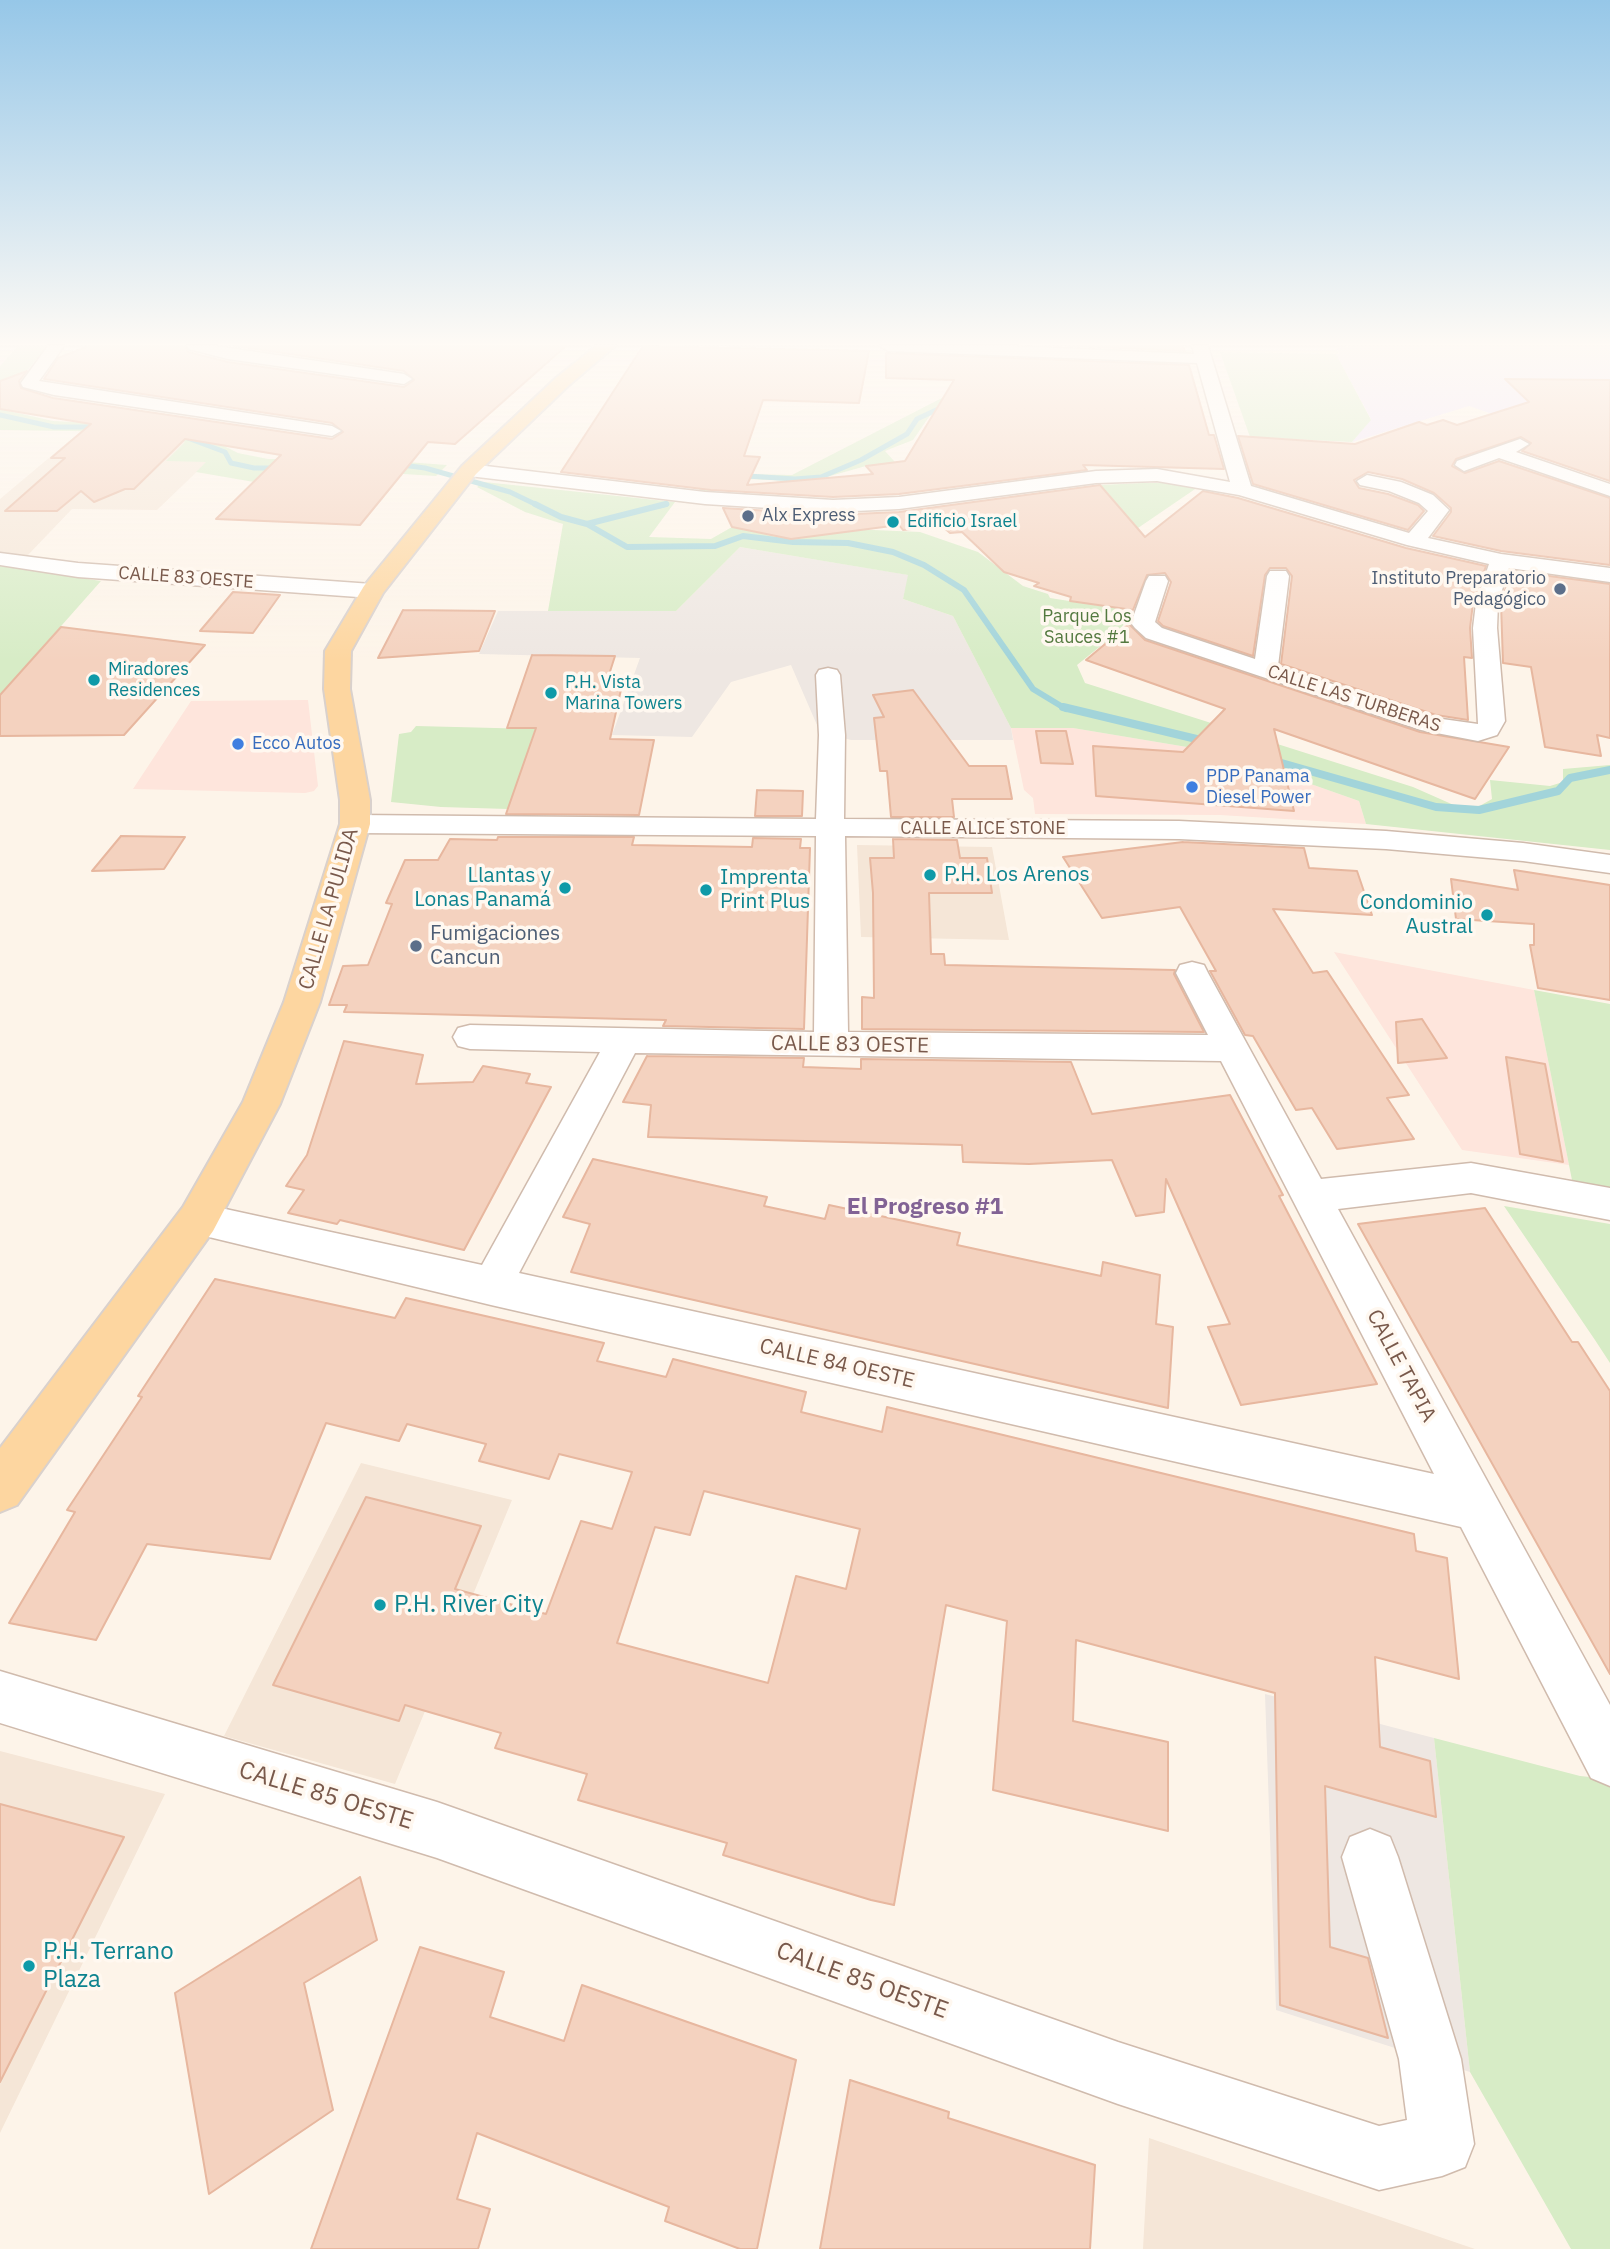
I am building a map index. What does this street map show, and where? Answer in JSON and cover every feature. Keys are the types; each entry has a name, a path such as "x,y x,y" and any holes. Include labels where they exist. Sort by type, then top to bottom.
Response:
{"main road":[{"name":"CALLE LA PULIDA","path":"0,1488 198,1219 261,1104 302,1002 355,824 355,800 337,689 338,651 372,591 453,489 489,451"}],"street":[{"path":"1231,451 1242,491"},
{"path":"1464,465 1502,451"},
{"path":"1499,452 1610,490"},
{"path":"469,470 705,498 833,506 899,503 1131,474 1184,478 1242,491 1414,541 1501,560 1610,575"},
{"path":"1367,481 1394,486 1426,499 1438,510 1414,541"},
{"name":"CALLE 83 OESTE","path":"0,559 78,570 372,591"},
{"name":"CALLE LAS TURBERAS","path":"1157,581 1143,623 1154,633 1430,726 1478,733 1488,729 1492,721 1485,628 1487,603 1501,560"},
{"path":"1265,670 1278,576"},
{"path":"828,675 832,735 831,1045"},
{"name":"CALLE ALICE STONE","path":"355,824 652,824 1179,830 1386,840 1523,852 1610,864"},
{"name":"CALLE TAPIA","path":"1192,973 1610,1759"},
{"name":"CALLE 83 OESTE","path":"470,1037 831,1045 1231,1048"},
{"path":"491,1287 624,1041"},
{"path":"1310,1196 1471,1178 1610,1205"},
{"name":"CALLE 84 OESTE","path":"198,1219 1476,1507"},
{"name":"CALLE 85 OESTE","path":"0,1697 437,1829 1118,2073 1379,2158 1442,2144 1430,2059 1370,1857"}],"shaded area":[{"path":"57,451 195,451 207,462 157,510 72,509 27,556 0,552 0,499"},
{"path":"740,547 909,575 903,599 953,616 1011,728 1013,740 851,740 820,732 791,665 731,682 692,737 612,735 640,658 479,654 498,611 676,611"},
{"name":"Ecco Autos","path":"308,700 318,786 314,791 133,789 191,701"},
{"path":"1011,728 1073,728 1223,753 1359,801 1366,824 1220,815 1035,814 1033,798 1024,790"},
{"path":"857,845 992,847 1009,940 861,937"},
{"path":"1334,952 1534,990 1569,1165 1462,1150"},
{"path":"361,1463 512,1500 395,1784 224,1736"},
{"path":"1265,1694 1434,1738 1470,2072 1276,2010"},
{"path":"0,1751 165,1794 0,2133"},
{"path":"1149,2138 1475,2249 1143,2249"}],"green space":[{"path":"176,451 234,451 268,459 365,459 447,465 436,476 371,472 287,483 254,482 196,472 206,462 166,461"},
{"path":"839,451 885,451 895,462 866,466 823,478 793,481 748,479 720,491 697,491 704,485 742,474 792,475"},
{"name":"Parque Los Sauces #1","path":"484,482 675,502 649,537 711,539 732,527 791,539 850,529 920,532 978,552 1023,586 1048,594 1050,598 1133,611 1119,631 1077,665 1085,683 1413,787 1456,806 1476,808 1492,799 1490,780 1550,786 1563,782 1563,769 1610,765 1610,850 1366,824 1359,801 1223,753 1073,728 1011,728 953,616 903,599 908,575 740,547 676,611 548,611 563,524 525,512 477,487"},
{"path":"1101,485 1201,485 1138,528"},
{"path":"0,566 101,581 0,695"},
{"path":"416,726 535,729 508,809 391,802 399,734 411,732"},
{"path":"1534,990 1610,1004 1610,1197 1574,1190"},
{"path":"1504,1206 1610,1224 1610,1363 1595,1340"},
{"path":"1434,1738 1580,1776 1610,1779 1610,2249 1571,2249 1470,2072"}],"building":[{"path":"59,451 173,451 134,489 125,489 94,502 81,491 57,511 5,511 65,458 51,458"},
{"path":"257,451 421,451 360,525 216,519 281,455"},
{"path":"575,451 746,451 744,456 760,457 747,485 873,474 866,466 905,461 911,451 1219,451 1224,469 1083,465 1087,470 899,494 833,497 711,490 561,472"},
{"path":"1243,451 1480,451 1456,459 1452,466 1465,473 1499,461 1610,498 1610,565 1501,551 1433,536 1451,512 1451,508 1434,493 1402,479 1368,472 1354,480 1359,488 1388,494 1418,505 1424,511 1408,530 1253,484"},
{"path":"1522,451 1610,451 1610,481"},
{"path":"1100,485 1145,537 1203,491 1238,498 1406,548 1486,566 1473,603 1470,628 1472,658 1464,657 1468,720 1436,715 1281,664 1292,576 1286,568 1270,568 1265,575 1253,656 1163,626 1158,621 1171,582 1165,573 1147,575 1133,610 1070,601 1071,597 1034,586 1039,583 1004,572 962,532 950,533 942,526 903,530 899,525 791,539 732,527 723,508 833,515 899,512"},
{"path":"1511,571 1610,584 1610,738 1597,735 1601,756 1545,747 1531,667 1503,663 1501,603"},
{"path":"233,592 280,595 253,633 200,631"},
{"path":"403,610 495,611 479,651 378,658"},
{"path":"1129,624 1145,640 1420,732 1509,747 1475,799 1274,729 1294,811 1096,796 1093,746 1183,752 1225,709 1086,660"},
{"name":"Miradores Residences","path":"61,627 205,645 124,735 0,736 0,695"},
{"path":"532,655 615,656 606,684 622,685 610,739 654,740 639,815 506,814 536,728 507,728"},
{"path":"913,690 969,766 1006,766 1012,799 952,799 954,817 891,817 887,771 880,771 874,718 884,717 873,695"},
{"path":"1036,731 1066,731 1073,764 1041,763"},
{"path":"757,790 803,791 802,816 755,816"},
{"path":"121,836 185,837 164,869 92,871"},
{"path":"498,837 634,837 632,845 752,847 753,838 801,839 800,848 810,848 804,1029 663,1026 666,1020 344,1012 347,1005 329,1005 343,966 368,965 392,904 386,903 405,860 438,860 450,839 497,840"},
{"path":"893,839 957,840 960,858 987,858 992,893 929,893 931,954 944,954 945,965 1175,970 1174,974 1204,1032 862,1029 862,997 874,998 870,858 894,858"},
{"path":"1183,842 1304,848 1309,868 1357,871 1372,915 1273,909 1313,973 1327,971 1409,1095 1387,1098 1414,1139 1337,1149 1312,1108 1296,1110 1253,1036 1245,1035 1210,971 1216,971 1180,907 1102,918 1063,857"},
{"path":"1514,870 1610,885 1610,1000 1538,988 1530,945 1534,945 1534,924 1456,919 1451,879 1518,890"},
{"path":"1422,1019 1447,1058 1398,1063 1396,1022"},
{"path":"344,1041 423,1055 416,1084 473,1082 483,1066 530,1074 526,1083 551,1087 464,1250 340,1220 337,1224 288,1213 304,1190 286,1186 307,1155"},
{"path":"647,1056 804,1058 803,1067 861,1069 861,1059 1071,1062 1092,1114 1230,1095 1283,1195 1279,1196 1377,1384 1241,1405 1208,1327 1230,1324 1166,1179 1164,1212 1136,1216 1112,1160 1029,1164 963,1162 962,1145 648,1137 651,1105 623,1102"},
{"path":"1506,1057 1545,1064 1563,1162 1520,1154"},
{"path":"593,1159 767,1197 764,1206 825,1219 829,1205 960,1233 957,1245 1101,1276 1103,1262 1160,1275 1156,1324 1173,1327 1168,1408 571,1272 590,1224 563,1217"},
{"path":"1485,1208 1572,1342 1578,1342 1610,1391 1610,1674 1358,1224"},
{"path":"215,1279 395,1318 406,1298 604,1343 597,1361 666,1377 673,1359 806,1392 801,1412 882,1432 887,1407 1414,1534 1416,1551 1447,1558 1459,1679 1375,1657 1380,1747 1430,1761 1436,1817 1325,1786 1330,1947 1368,1958 1388,2038 1280,2005 1275,1693 1076,1640 1073,1721 1168,1742 1168,1831 993,1790 1007,1621 946,1605 894,1905 723,1855 727,1843 578,1800 587,1774 495,1748 501,1733 405,1705 399,1721 273,1685 366,1497 481,1526 455,1589 546,1614 581,1521 612,1529 632,1472 559,1454 549,1479 479,1461 486,1444 407,1424 399,1441 326,1423 270,1559 147,1544 96,1640 9,1623 75,1512 67,1510 142,1397 138,1396","holes":["704,1491 860,1529 846,1589 796,1576 768,1683 617,1643 655,1527 690,1535"]},
{"name":"P.H. Terrano Plaza","path":"0,1804 124,1837 0,2082"},
{"path":"360,1877 377,1940 304,1983 333,2110 209,2194 175,1993"},
{"path":"420,1947 504,1972 490,2017 564,2041 582,1985 796,2060 757,2249 740,2249 665,2221 669,2207 477,2133 457,2199 490,2209 478,2249 311,2249"},
{"path":"850,2080 949,2112 948,2118 1095,2165 1090,2249 820,2249"}],"waterway":[{"path":"222,451 231,463 254,468 281,468"},
{"path":"739,479 747,476 795,479 821,477 877,451"},
{"path":"395,464 425,468 510,492 539,506"},
{"path":"535,504 539,506"},
{"path":"587,524 666,504"},
{"path":"659,506 667,504"},
{"path":"539,506 561,517 587,524"},
{"path":"587,524 627,547 715,546 743,536 793,542 848,543 893,552 924,565 964,590 1033,689 1066,709"},
{"path":"1063,707 1209,742"},
{"path":"1271,760 1436,807 1479,810 1558,791 1570,778 1610,770"}],"place":[{"name":"Alx Express","path":"748,516"},
{"name":"Edificio Israel","path":"893,522"},
{"name":"Instituto Preparatorio Pedagógico","path":"1560,589"},
{"name":"Miradores Residences","path":"94,680"},
{"name":"P.H. Vista Marina Towers","path":"551,693"},
{"name":"Ecco Autos","path":"238,744"},
{"name":"PDP Panama Diesel Power","path":"1192,787"},
{"name":"P.H. Los Arenos","path":"930,875"},
{"name":"Llantas y Lonas Panamá","path":"565,888"},
{"name":"Imprenta Print Plus","path":"706,890"},
{"name":"Condominio Austral","path":"1487,915"},
{"name":"Fumigaciones Cancun","path":"416,946"},
{"name":"P.H. River City","path":"380,1605"},
{"name":"P.H. Terrano Plaza","path":"29,1966"}],"district":[{"name":"El Progreso #1","path":"925,1207"}]}
